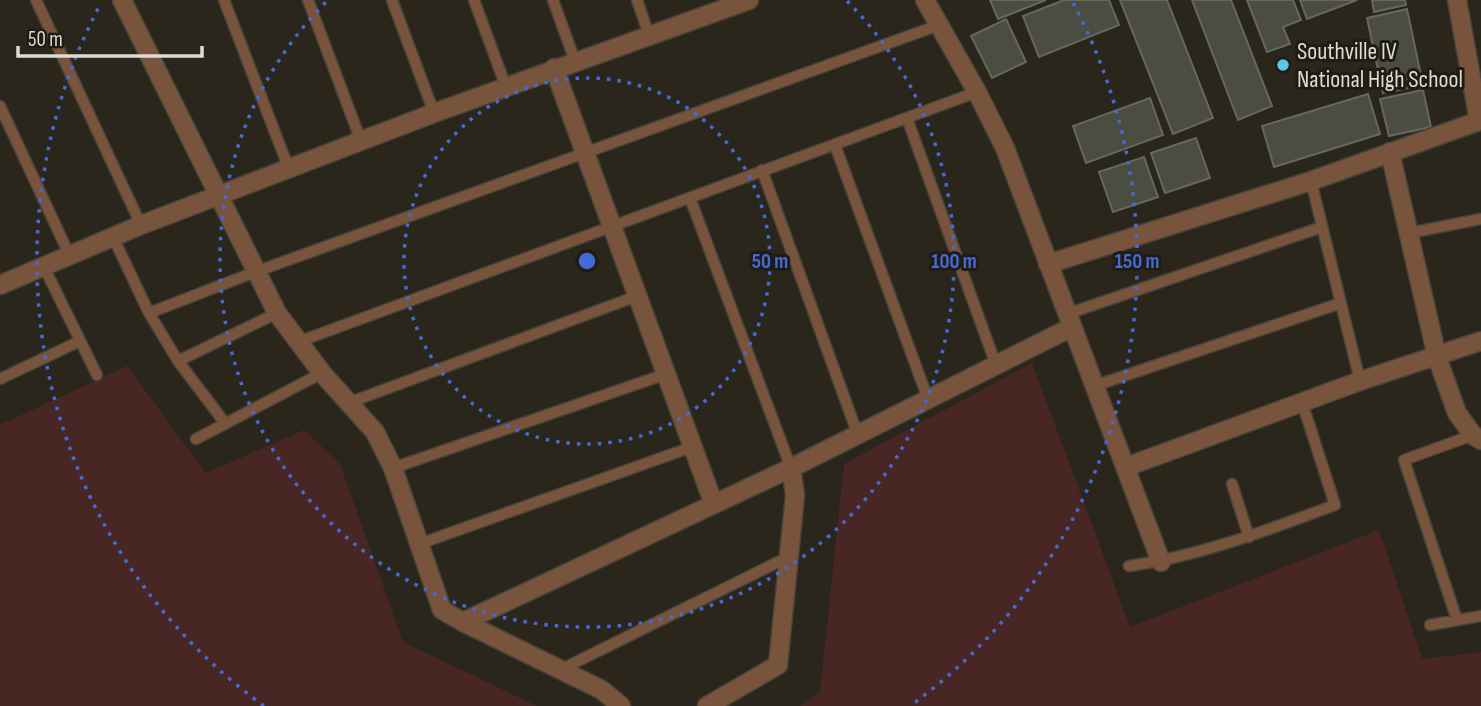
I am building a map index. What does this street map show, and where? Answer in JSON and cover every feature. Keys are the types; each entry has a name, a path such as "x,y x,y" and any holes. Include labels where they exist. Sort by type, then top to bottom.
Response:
{"street":[{"path":"122,0 277,313 322,373 375,432 393,468 442,610 603,690 621,706"},
{"path":"0,285 141,225 360,141 649,35 722,4 749,0"},
{"path":"925,0 1005,148 1161,562"},
{"path":"1048,264 1311,181 1390,152 1480,126 1475,63 1457,0"},
{"path":"554,68 713,502"},
{"path":"1390,152 1437,357 1457,413 1477,437"},
{"path":"463,622 858,435 996,365 1069,321"},
{"path":"1126,467 1360,381 1481,341"},
{"path":"707,706 778,665 796,495 791,468"}],"lane":[{"path":"36,0 141,225"},
{"path":"224,0 289,169"},
{"path":"308,0 360,141"},
{"path":"392,0 434,113"},
{"path":"474,0 506,87"},
{"path":"553,0 575,61"},
{"path":"637,0 649,35"},
{"path":"149,313 584,152 939,25"},
{"path":"298,342 977,92"},
{"path":"0,106 69,254"},
{"path":"907,118 996,365"},
{"path":"835,145 929,399"},
{"path":"762,170 858,435"},
{"path":"1311,181 1360,381"},
{"path":"690,198 791,468"},
{"path":"1409,233 1481,219"},
{"path":"1069,321 1322,227"},
{"path":"113,237 149,313 178,361 225,423"},
{"path":"43,265 97,375"},
{"path":"348,403 637,296"},
{"path":"1094,386 1340,303"},
{"path":"178,361 277,313"},
{"path":"0,379 80,341"},
{"path":"196,439 322,373"},
{"path":"393,468 666,374"},
{"path":"1129,566 1161,562 1249,537 1335,505 1301,402"},
{"path":"1457,620 1404,460 1477,437"},
{"path":"419,544 692,447"},
{"path":"1232,484 1249,537"},
{"path":"560,670 790,556"},
{"path":"1430,625 1481,616"}],"shaded area":[{"path":"1032,363 1130,627 1379,530 1422,659 1481,652 1481,706 800,706 820,692 844,464"},
{"path":"127,366 206,473 304,430 340,464 403,642 537,706 0,706 0,425"}],"building":[{"path":"990,0 1046,0 998,19"},
{"path":"1064,0 1109,0 1119,25 1039,57 1023,16"},
{"path":"1120,0 1167,0 1213,118 1173,134"},
{"path":"1192,0 1231,0 1272,106 1238,120"},
{"path":"1247,0 1293,0 1301,20 1283,27 1290,44 1267,52"},
{"path":"1300,0 1357,0 1307,19"},
{"path":"1372,0 1405,0 1406,5 1374,12"},
{"path":"1407,9 1423,85 1383,93 1367,18"},
{"path":"1006,19 1026,62 992,78 971,36"},
{"path":"1423,90 1431,127 1389,136 1380,99"},
{"path":"1368,94 1380,134 1274,167 1262,126"},
{"path":"1150,98 1163,135 1086,163 1073,126"},
{"path":"1196,138 1210,178 1165,193 1151,153"},
{"path":"1144,157 1158,197 1113,212 1099,172"}],"place":[{"name":"Southville IV National High School","path":"1283,65"}]}
